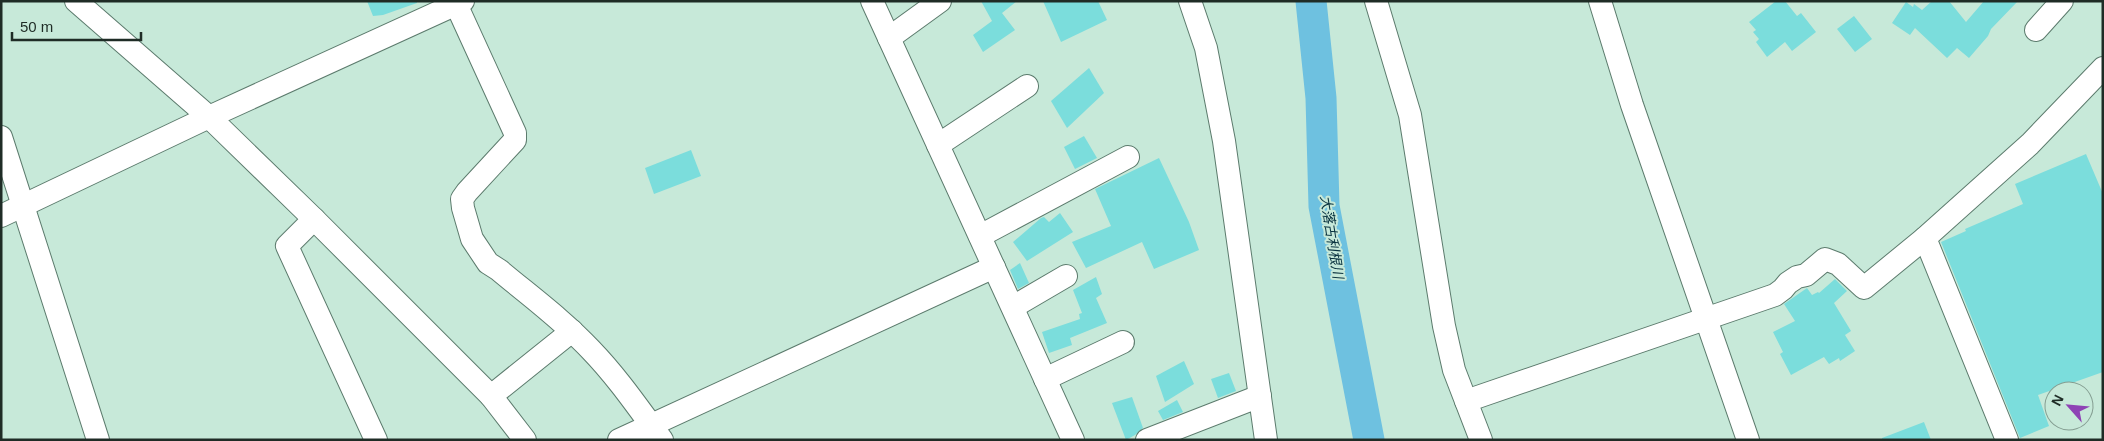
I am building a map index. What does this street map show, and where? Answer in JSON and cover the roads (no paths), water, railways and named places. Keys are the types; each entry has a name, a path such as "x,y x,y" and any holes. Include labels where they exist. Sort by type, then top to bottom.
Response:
{"street":[{"path":"76,1 209,117 314,219 491,396 525,440"},
{"path":"872,1 1073,440"},
{"path":"889,38 940,1"},
{"path":"1190,1 1206,48 1224,141 1266,440"},
{"path":"1376,1 1410,115 1444,326 1454,370 1481,440"},
{"path":"1600,1 1632,105 1748,440"},
{"path":"2036,30 2062,1"},
{"path":"1,216 209,117 459,3 515,132 515,140 466,192 462,199 462,208 472,239 488,263 572,331 592,350 626,390 657,432"},
{"path":"1466,401 1775,295 1788,283 1806,275 1826,260 1838,264 1864,288 1925,238 2030,144 2103,68"},
{"path":"938,145 1027,86"},
{"path":"1,137 98,440"},
{"path":"980,236 1128,157"},
{"path":"314,219 287,246 376,440"},
{"path":"1925,238 2007,440"},
{"path":"619,440 657,432 994,267"},
{"path":"1012,307 1066,276"},
{"path":"491,396 572,331"},
{"path":"1045,379 1122,342"},
{"path":"1147,440 1260,396"}],"waterway":[{"name":"大落古利根川","path":"1311,1 1321,98 1324,206 1369,440"}]}
